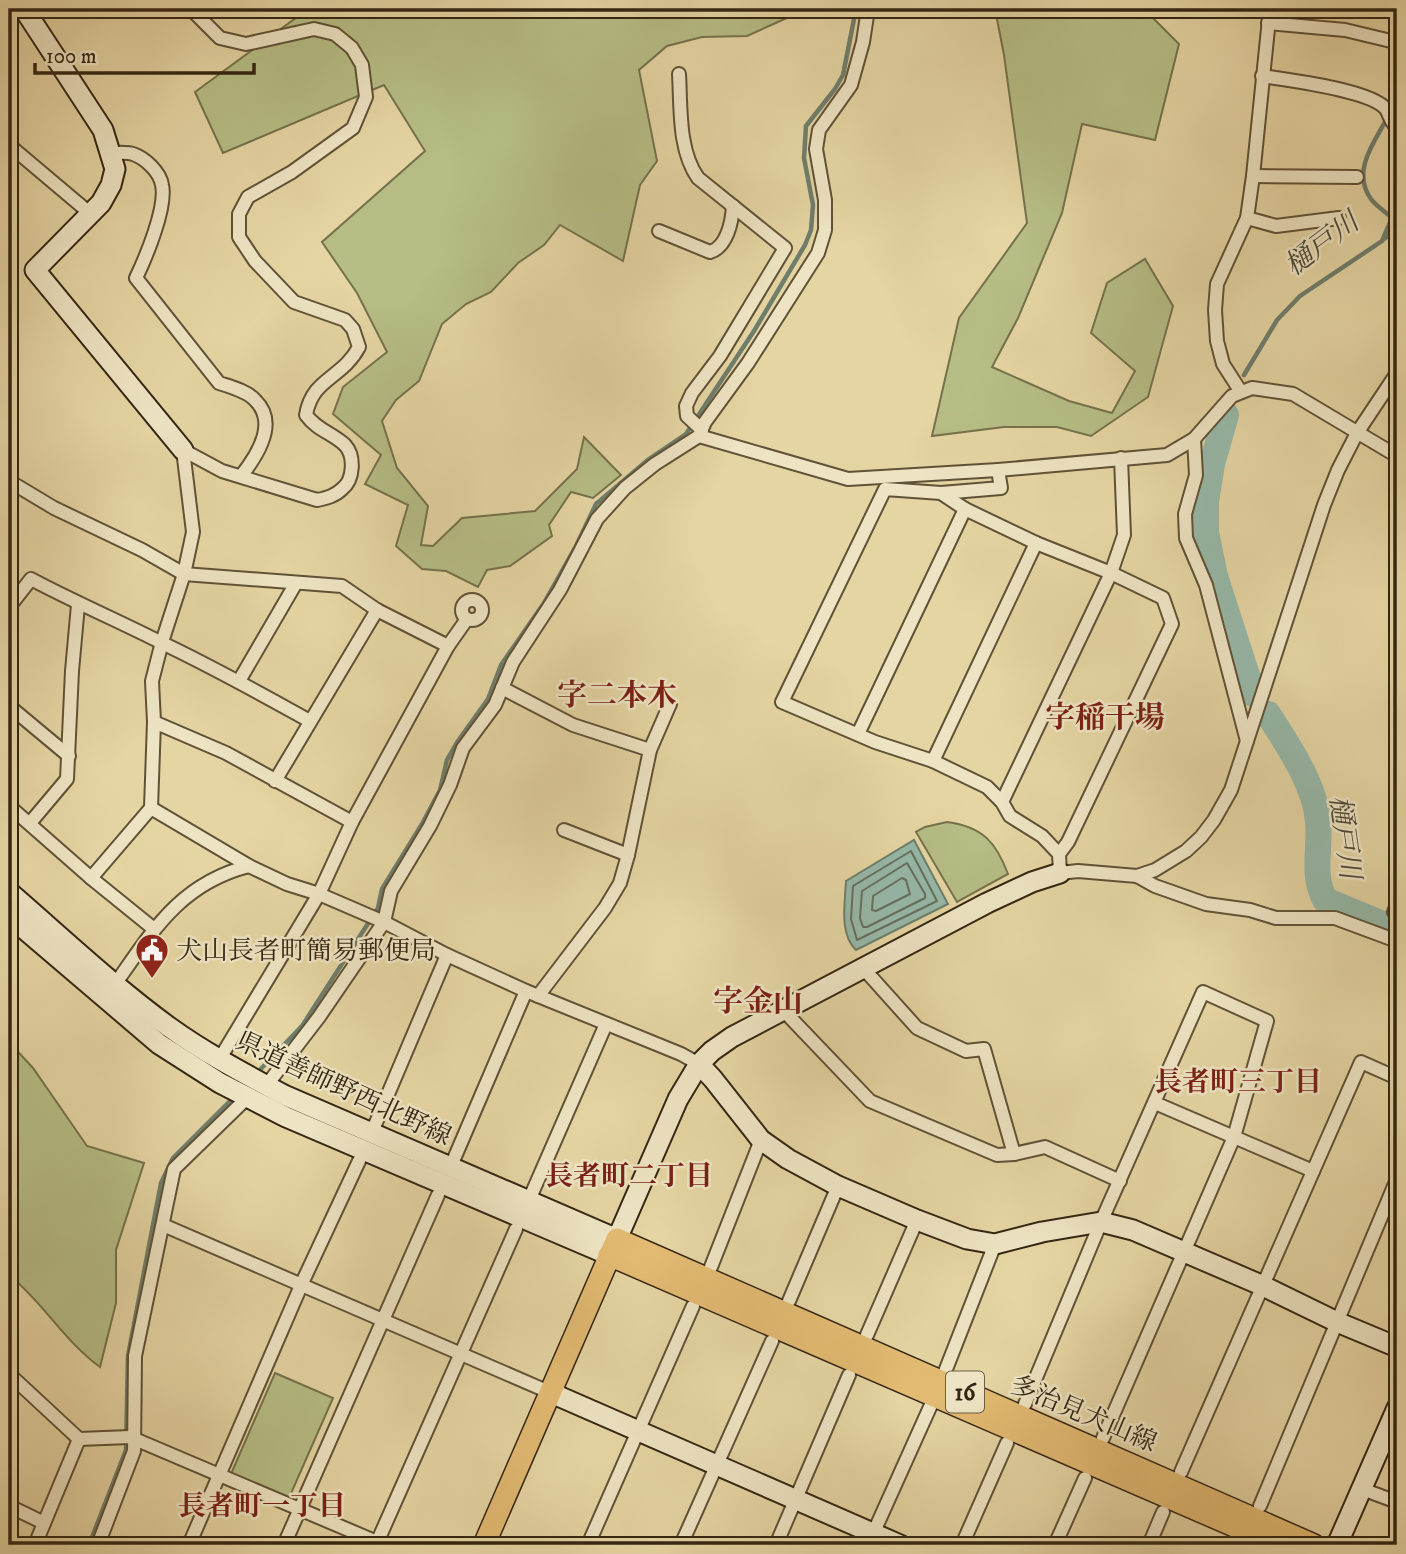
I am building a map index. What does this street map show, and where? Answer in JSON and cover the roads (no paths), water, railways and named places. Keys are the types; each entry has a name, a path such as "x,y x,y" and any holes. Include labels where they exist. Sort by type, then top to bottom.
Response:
{"main road":[{"name":"多治見犬山線","path":"613,1247 938,1389 1278,1545"},
{"path":"484,1545 613,1247"},
{"name":"多治見犬山線","path":"938,1389 1314,1545"}],"street":[{"path":"24,9 103,130 115,169 111,185 92,215 36,270 183,450 222,471 317,500 331,497 345,488 351,474 352,460 347,447 323,432 306,415 309,400 317,387 342,371 359,347 353,329 345,320 294,302 275,284 239,237 239,215 248,198 292,172 353,128 362,111 366,88 362,65 352,48 335,34 314,29 246,44 220,38 191,9"},
{"path":"98,1545 134,1451 129,1437 135,1356 174,1169 249,1087 319,1017 384,922 391,891 430,826 450,785 463,748 495,705 513,662 560,590 597,519 625,488 701,433 818,253 825,230 825,200 816,149 819,131 851,85 863,42 868,9"},
{"path":"1241,392 1223,364 1217,341 1215,310 1217,284 1247,218 1270,9"},
{"path":"1268,23 1345,30 1391,41"},
{"path":"679,74 682,121 690,167 698,178 785,248 720,356 692,393 686,406 687,416 701,433 848,479 998,470 1167,455 1195,439 1232,396 1252,388 1293,394 1397,456"},
{"path":"1262,76 1345,90 1363,96 1387,110 1392,123 1397,127"},
{"path":"9,145 92,215"},
{"path":"112,153 133,153 151,165 162,184 159,214 150,246 136,278 219,383 235,388 255,400 265,416 265,436 257,457 242,476"},
{"path":"1253,176 1357,177"},
{"path":"659,230 710,252 716,250 728,233 733,206"},
{"path":"1247,218 1276,226 1339,218"},
{"path":"1137,876 1171,862 1201,837 1231,790 1324,505 1357,433 1397,373"},
{"path":"1195,439 1196,475 1185,514 1186,538 1206,585 1247,741"},
{"path":"91,878 151,808 154,722 152,681 184,574 193,532 183,450"},
{"path":"1002,802 1111,573 1124,535 1121,458"},
{"path":"998,470 1001,488 941,493 885,488 782,702 875,742 933,761 987,787 1002,802 1010,816 1042,836 1059,863 1078,871 1137,876 1155,886 1206,904 1250,909 1276,918 1335,918 1397,941"},
{"path":"9,481 54,508 142,550 184,574 342,586 377,610 447,646"},
{"path":"613,1247 678,1099 699,1064 712,1051 732,1037 783,1010 1032,882 1059,863 1172,624 1163,598 1111,573 1036,543 965,509 941,493"},
{"path":"858,734 965,509"},
{"path":"933,761 1036,543"},
{"path":"9,607 31,579 78,605 162,642 239,681 310,721"},
{"path":"239,681 296,583"},
{"path":"30,823 67,779 78,605"},
{"path":"275,780 377,610"},
{"path":"222,1055 319,894 352,822 447,646 467,619"},
{"path":"502,688 573,725 650,750"},
{"path":"454,1160 532,994 605,908 620,883 650,750 670,704"},
{"path":"9,706 69,756"},
{"path":"154,722 226,753 352,822"},
{"path":"9,806 154,929"},
{"path":"151,808 249,866 287,884 319,894 384,922 447,955 532,994 681,1054 699,1064 761,1140 788,1159 838,1186 917,1220 967,1238 995,1244 1041,1232 1101,1222 1133,1230 1397,1347"},
{"path":"564,830 628,855"},
{"path":"110,991 154,929 176,904 227,872 249,866"},
{"name":"県道善師野西北野線","path":"9,892 110,991 159,1044 249,1087 372,1132 529,1200 613,1247"},
{"path":"1397,904 1394,912 1397,916"},
{"name":"県道善師野西北野線","path":"9,916 110,991"},
{"path":"372,1132 447,955"},
{"path":"864,969 917,1028 965,1051 984,1049 1014,1154"},
{"path":"1025,1404 1101,1222 1203,992 1267,1021 1234,1137 1103,1438"},
{"path":"783,1010 870,1101 997,1155 1045,1147 1120,1181"},
{"path":"529,1200 606,1024"},
{"path":"1181,1472 1261,1285 1362,1062 1397,1078"},
{"name":"県道善師野西北野線","path":"249,1087 286,1117 613,1247"},
{"path":"1155,1103 1312,1171"},
{"path":"711,1267 761,1140"},
{"path":"189,1545 301,1285 359,1161"},
{"path":"1260,1506 1397,1179"},
{"path":"789,1301 838,1186"},
{"path":"284,1545 438,1195"},
{"path":"867,1335 917,1220"},
{"path":"163,1225 795,1500 871,1539 900,1545"},
{"path":"9,1394 14,1378 79,1439 129,1437 379,1544 516,1229"},
{"path":"871,1539 938,1389 995,1244"},
{"path":"588,1545 693,1306"},
{"path":"681,1545 772,1341"},
{"path":"776,1545 849,1375"},
{"path":"1337,1545 1397,1408"},
{"path":"35,1545 79,1439"},
{"path":"962,1545 1007,1444"},
{"path":"1055,1545 1085,1478"},
{"path":"1362,1489 1397,1502"},
{"path":"9,1506 44,1523"},
{"path":"1149,1545 1163,1512"}],"water":[{"path":"914,840 948,904 856,950 845,927 846,881"}],"waterway":[{"path":"256,1074 302,1026 378,908 382,889 440,790 447,760 488,699 501,665 544,603 596,504 649,459 686,434 754,331 805,245 811,230 813,205 804,158 806,126 843,75 856,9"},
{"name":"樋戸川","path":"1392,112 1397,100"},
{"name":"樋戸川","path":"1244,375 1277,320 1300,296 1382,241 1392,218 1371,199 1363,179 1366,159 1385,122"},
{"path":"1384,239 1397,230"},
{"name":"樋戸川","path":"1226,415 1212,464 1206,502 1206,532 1215,576 1253,694"},
{"name":"樋戸川","path":"1268,714 1299,765 1312,793 1319,832 1318,880 1325,900 1397,930"},
{"path":"89,1545 126,1450 128,1356 161,1183 173,1158 235,1096"}],"place":[{"name":"犬山長者町簡易郵便局","path":"152,980"}],"district":[{"name":"字二本木","path":"617,695"},
{"name":"字稲干場","path":"1105,717"},
{"name":"字金山","path":"758,1001"},
{"name":"長者町三丁目","path":"1238,1081"},
{"name":"長者町二丁目","path":"629,1175"},
{"name":"長者町一丁目","path":"262,1505"}]}
